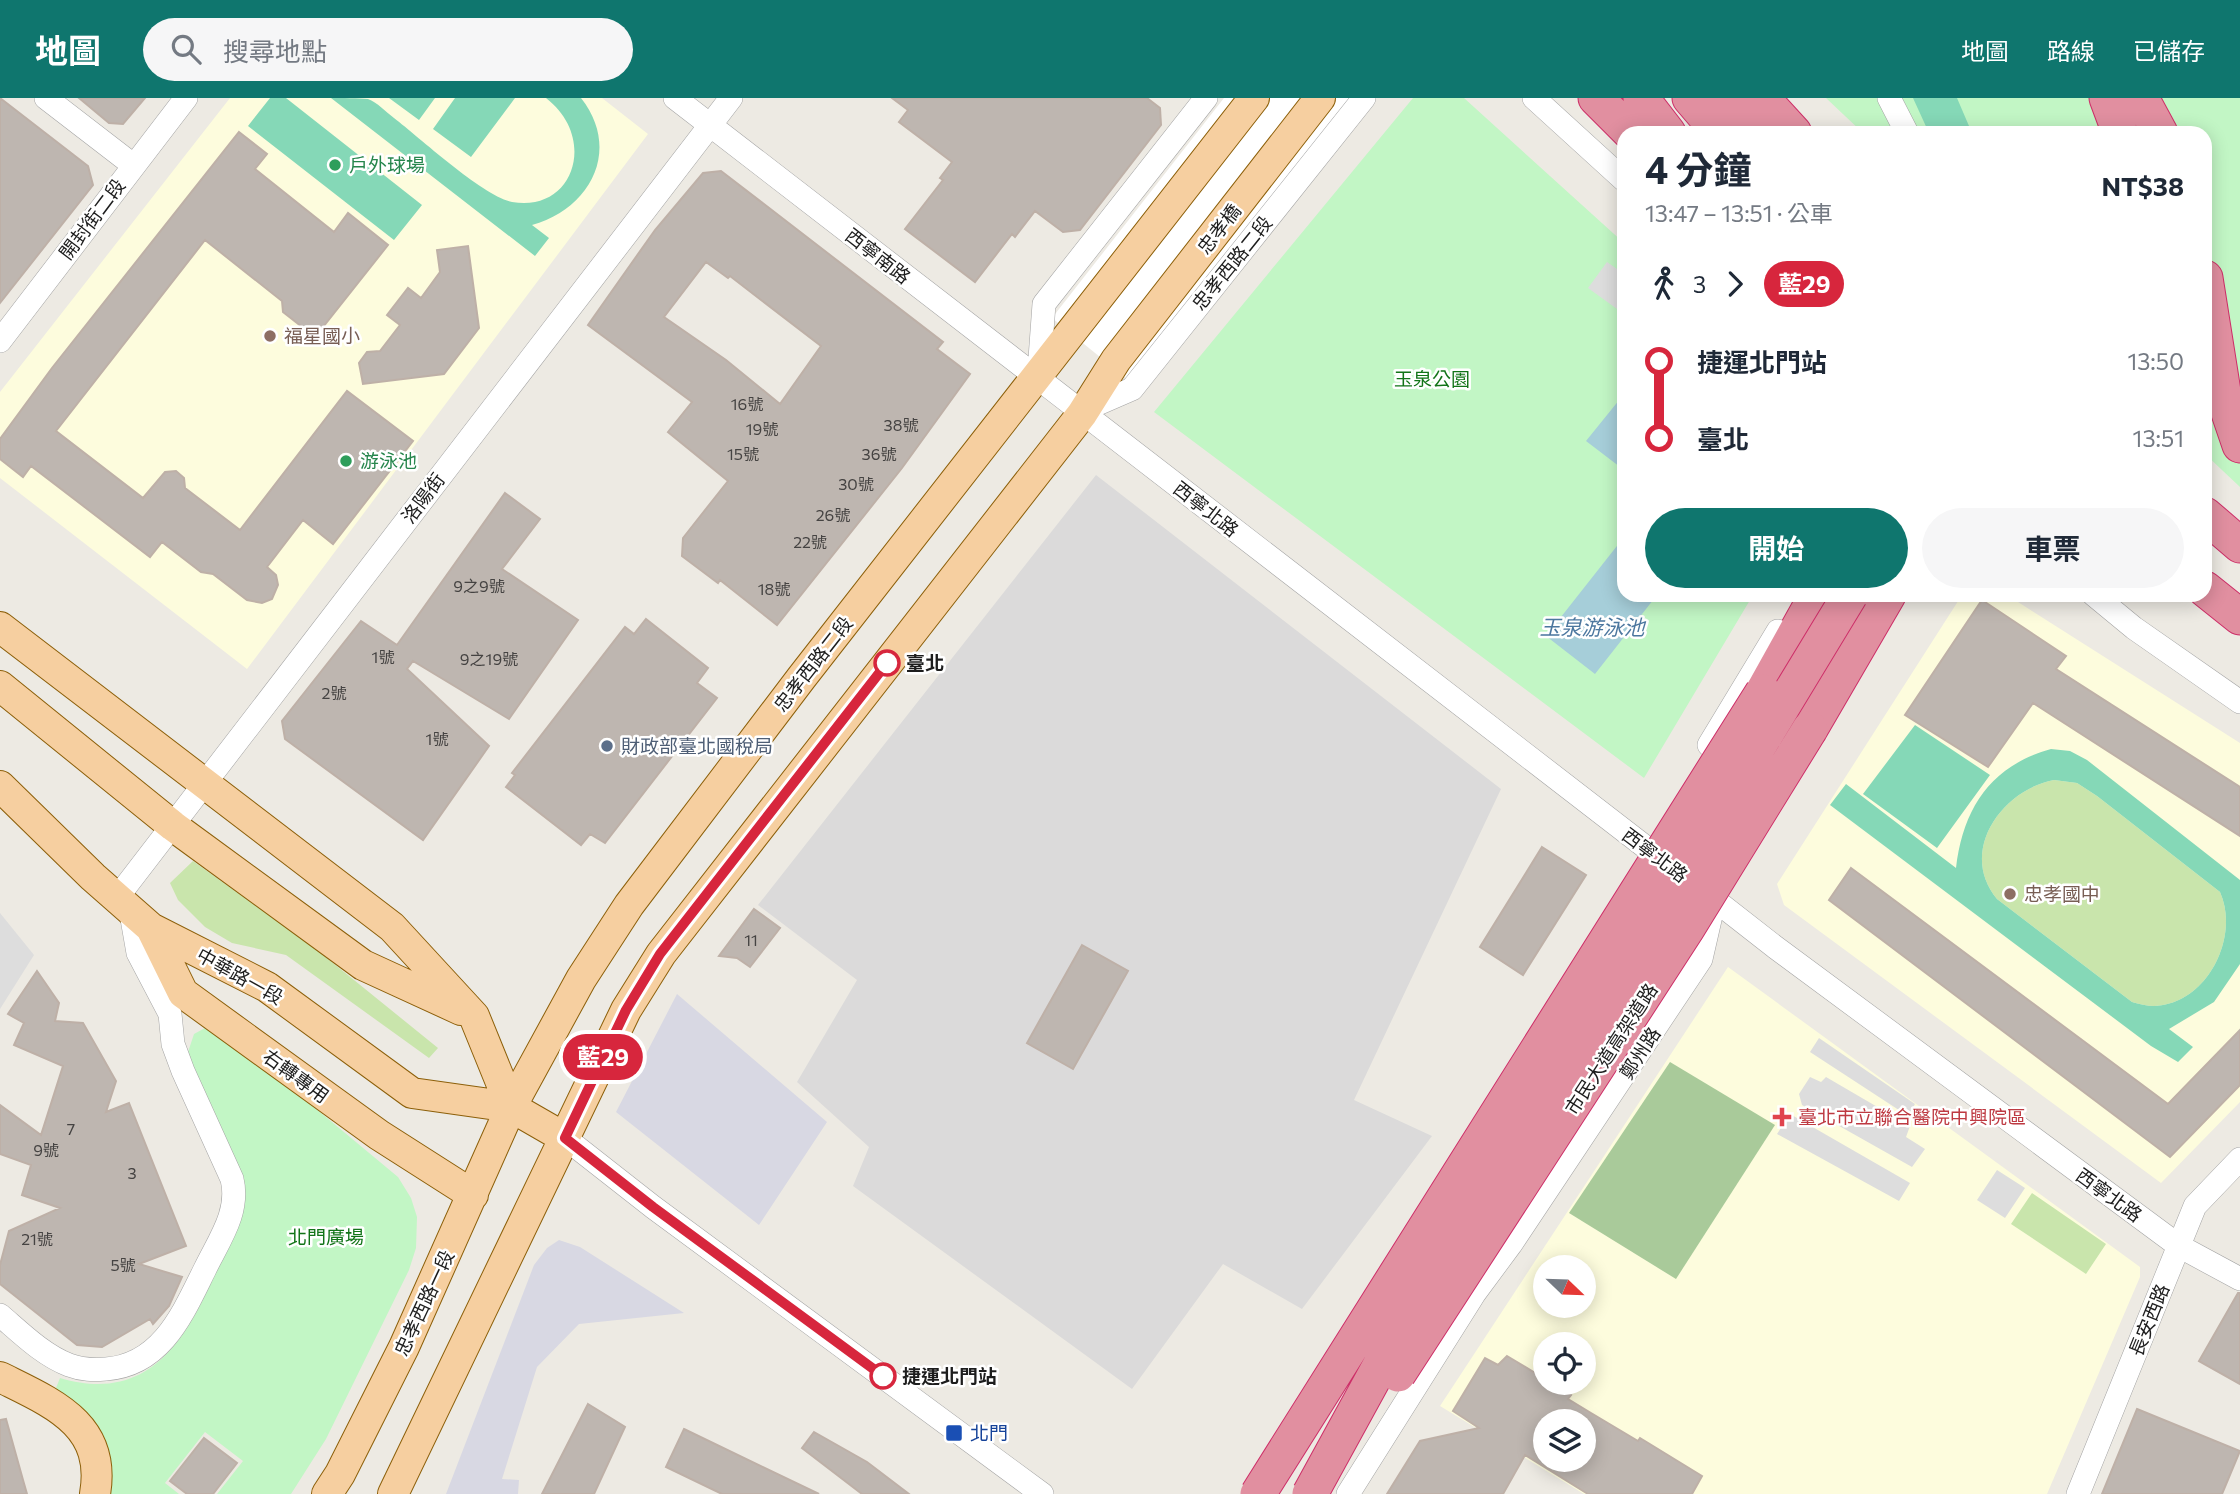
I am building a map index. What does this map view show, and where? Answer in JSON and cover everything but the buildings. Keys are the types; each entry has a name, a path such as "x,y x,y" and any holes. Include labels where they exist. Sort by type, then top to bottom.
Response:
{"highway":[{"path":"1596,98 1625,126"},
{"path":"1618,98 1645,126"},
{"path":"1641,98 1663,126"},
{"path":"1689,98 1714,126"},
{"path":"1724,98 1750,126"},
{"path":"1762,98 1788,126"},
{"path":"2090,98 2092,126"},
{"path":"2107,98 2117,126"},
{"path":"2141,98 2156,126"},
{"path":"2212,322 2224,398 2240,445"},
{"path":"2212,521 2240,545"},
{"path":"2212,541 2240,564"},
{"path":"2212,595 2240,617"},
{"path":"1258,1494 1763,692 1814,602"},
{"path":"1310,1494 1408,1315 1549,1091 1846,602"},
{"name":"市民大道高架道路","path":"1320,1494 1509,1208 1686,930 1884,602"},
{"path":"1269,1494 1408,1315"}],"main road":[{"name":"忠孝西路二段","path":"511,1107 581,979 629,905 1254,98"},
{"name":"忠孝橋","path":"1116,360 1323,100"},
{"name":"忠孝西路二段","path":"565,1138 626,1010 660,954 1084,412 1116,360"},
{"path":"0,627 392,928 474,1016 511,1107"},
{"path":"0,686 173,826 363,965 474,1016"},
{"name":"中華路一段","path":"0,786 133,913 267,987 412,1093 511,1107 565,1138"},
{"name":"右轉專用","path":"133,913 183,993 368,1128 473,1195"},
{"name":"忠孝西路一段","path":"327,1494 404,1347 511,1107"},
{"path":"393,1494 565,1138"},
{"path":"0,1377 71,1415 86,1433 96,1467 95,1494"}],"street":[{"path":"46,98 133,165"},
{"name":"開封街二段","path":"0,341 186,98"},
{"name":"西寧南路","path":"675,98 709,127 1084,412"},
{"name":"洛陽街","path":"133,913 173,826 730,98"},
{"path":"1038,375 1044,304 1206,98"},
{"name":"忠孝西路二段","path":"1084,412 1132,389 1364,98"},
{"path":"1534,98 1617,174"},
{"path":"1874,98 1889,126"},
{"path":"1889,98 1903,126"},
{"name":"西寧北路","path":"1084,412 1775,947 2179,1246 2240,1279"},
{"path":"1247,1494 1488,1097 1796,602"},
{"name":"鄭州路","path":"1348,1494 1474,1294 1582,1141 1701,959 1714,899 1895,602"},
{"path":"2102,602 2134,628 2240,702"},
{"path":"0,1315 44,1351 67,1365 84,1370 120,1368 134,1362 154,1350 177,1325 232,1214 235,1192 232,1180 183,1071 173,1044 170,1014 138,953 133,913"},
{"path":"1488,1097 1510,1118 1534,1131 1560,1142 1582,1141"},
{"path":"565,1138 653,1207 1042,1494"},
{"name":"長安西路","path":"2078,1494 2195,1206 2240,1159"},
{"path":"1247,1494 1263,1476 1283,1469 1303,1474 1320,1494"}],"shaded area":[{"name":"福星國小","path":"230,98 602,98 648,134 247,669 0,478 0,392"},
{"path":"1607,262 1617,269 1617,309 1588,288"},
{"path":"1096,475 1501,789 1354,1100 1432,1136 1302,1309 1223,1264 1132,1389 853,1186 869,1147 797,1082 857,980 758,905"},
{"name":"忠孝國中","path":"1958,602 2018,602 2240,743 2240,1102 2161,1183 1784,905 1777,884"},
{"path":"0,913 34,955 0,1009"},
{"name":"臺北市立聯合醫院中興院區","path":"1728,967 2140,1267 2140,1277 2047,1494 1584,1494 1548,1472 1596,1472 1596,1409 1533,1409 1533,1463 1440,1406 1533,1264 1533,1318 1596,1318 1596,1255 1539,1255"},
{"path":"677,994 827,1122 759,1225 616,1112"},
{"path":"1819,1038 1915,1104 1908,1116 1810,1052"},
{"path":"1810,1077 1821,1082 1826,1077 1910,1126 1906,1137 1925,1149 1912,1167 1802,1105 1799,1094"},
{"path":"1790,1114 1910,1183 1899,1201 1777,1134"},
{"path":"1997,1170 2025,1188 2005,1218 1977,1200"},
{"path":"559,1240 580,1247 684,1313 579,1324 537,1367 502,1479 519,1480 518,1494 446,1494 534,1265 547,1248"}],"green space":[{"name":"戶外球場","path":"270,98 286,98 422,205 394,240 248,126"},
{"path":"331,98 371,100 469,178 512,202 533,202 551,196 564,184 572,169 574,151 571,133 562,114 546,98 581,98 593,118 599,138 599,157 594,175 570,206 532,225 549,238 535,256"},
{"path":"389,98 435,98 419,120"},
{"path":"455,98 515,98 471,157 433,129"},
{"name":"玉泉公園","path":"1413,98 1464,98 1617,237 1617,602 1749,602 1644,778 1154,412"},
{"path":"1826,98 2240,98 2240,487 2212,461 2212,126 1856,126"},
{"path":"1913,98 1957,98 1969,126 1926,126"},
{"path":"1915,725 1990,775 1937,848 1863,794"},
{"path":"2051,749 2070,751 2087,760 2240,880 2240,964 2214,1002 2169,1029 2193,1047 2178,1062 2151,1046 1830,805 1846,784 1956,868 1965,827 1983,793 2011,766","holes":["2054,780 2077,783 2220,892 2225,909 2226,928 2222,947 2215,965 2204,981 2190,994 2173,1002 2154,1006 2132,1002 1997,899 1986,881 1982,862 1984,843 2002,810 2017,796 2035,786"]},
{"path":"2054,780 2077,783 2097,796 2220,892 2225,909 2226,928 2222,947 2215,965 2204,981 2190,994 2173,1002 2154,1006 2132,1002 1997,899 1986,881 1982,862 1984,843 1991,826 2002,810 2017,796"},
{"path":"193,861 312,946 438,1048 429,1058 286,955 232,943 205,927 178,900 170,883"},
{"name":"北門廣場","path":"205,1028 309,1103 398,1177 411,1198 417,1217 416,1248 409,1270 326,1439 291,1494 217,1494 243,1461 205,1432 165,1483 179,1494 109,1494 108,1460 54,1393 60,1378 99,1384 131,1378 158,1362 179,1339 197,1310 240,1214 188,1052 194,1034"},
{"path":"1670,1062 1775,1125 1676,1279 1569,1213"},
{"path":"2032,1193 2106,1244 2086,1274 2011,1224"}],"water":[{"path":"1617,403 1617,465 1586,441"},
{"name":"玉泉游泳池","path":"1617,546 1617,602 1652,602 1595,674 1546,636"}],"pier":[{"path":"1224,98 1355,98 1132,383 1052,318"}],"bus line":[{"name":"藍29","path":"883,1376 653,1207 565,1138 626,1010 660,954 887,663"}],"place":[{"name":"戶外球場","path":"335,165"},
{"name":"福星國小","path":"270,336"},
{"name":"游泳池","path":"346,461"},
{"name":"臺北","path":"887,663"},
{"name":"財政部臺北國稅局","path":"607,746"},
{"name":"忠孝國中","path":"2010,894"},
{"name":"臺北市立聯合醫院中興院區","path":"1782,1117"},
{"name":"捷運北門站","path":"883,1376"},
{"name":"北門","path":"954,1433"}]}
